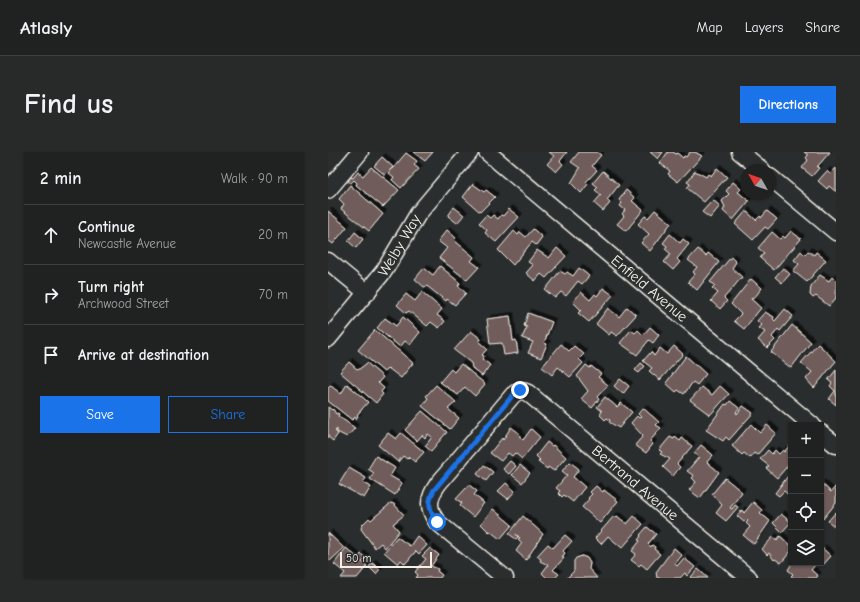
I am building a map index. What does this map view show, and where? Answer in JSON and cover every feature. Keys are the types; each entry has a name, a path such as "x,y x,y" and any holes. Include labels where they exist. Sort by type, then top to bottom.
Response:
{"street":[{"path":"328,190 360,152"},
{"name":"Welby Way","path":"328,339 384,271 418,214 470,152"},
{"name":"Enfield Avenue","path":"488,152 808,422"},
{"path":"740,152 755,164"},
{"path":"776,182 836,232"},
{"path":"328,260 367,293"},
{"name":"Bertrand Avenue","path":"505,578 437,522 432,514 429,503 431,495 438,484 513,395 520,390 528,393 749,578"},
{"path":"824,435 836,445"}],"building":[{"path":"413,152 433,152 425,161"},
{"path":"549,152 567,152 560,161 563,164 556,172 547,164 554,156"},
{"path":"579,152 597,152 601,155 592,166 597,170 586,182 588,184 581,193 571,183 580,168 571,162"},
{"path":"650,152 663,152 658,159"},
{"path":"668,152 677,153 683,158 690,152 695,152 702,156 678,182 668,174 670,171 660,163"},
{"path":"804,152 830,152 817,167 819,168 812,176 802,168 808,160 806,158 808,155"},
{"path":"406,153 417,161 414,165 419,169 401,188 392,180 394,177 389,173"},
{"path":"382,157 393,167 385,175 374,166"},
{"path":"371,167 399,190 383,207 356,185 357,183 354,180 351,183 348,181 358,172 363,176"},
{"path":"717,168 727,177 704,202 687,188 690,184 687,182 695,171 706,177 708,174 711,176"},
{"path":"836,168 835,191 829,186 827,189 818,181 827,171 830,174"},
{"path":"603,171 619,185 607,200 610,203 603,211 594,203 601,195 595,190 598,187 593,183"},
{"path":"733,182 740,188 738,192 740,194 740,200 749,201 733,220 723,211 725,207 722,201 729,194 726,191"},
{"path":"473,184 484,192 486,190 495,197 480,212 463,197"},
{"path":"350,185 383,214 369,231 341,209 344,204 339,199"},
{"path":"626,190 635,198 632,201 643,210 626,231 617,224 624,216 622,214 625,210 620,206 622,203 619,200"},
{"path":"713,200 720,206 710,218 702,212"},
{"path":"454,207 464,215 457,223 448,216"},
{"path":"509,209 519,217 496,242 485,233 487,230 479,223 486,215 490,218 493,215 498,219"},
{"path":"655,210 671,223 650,251 641,243 649,234 638,224 645,216 648,218"},
{"path":"328,211 347,227 333,244 328,240"},
{"path":"746,211 756,220 760,216 761,218 767,211 777,219 768,229 765,227 753,240 735,224"},
{"path":"533,229 542,237 536,245 532,242 513,265 498,250 514,231 518,235 520,232 526,237"},
{"path":"447,230 456,238 454,240 474,257 471,261 479,267 467,280 439,258 447,248 438,241"},
{"path":"791,231 801,239 774,270 760,258 764,253 758,248 772,232 780,239 783,236 785,238"},
{"path":"355,232 363,239 356,248 348,241"},
{"path":"670,234 680,243 683,239 689,244 677,259 680,262 673,270 664,262 671,254 665,249 667,246 663,243"},
{"path":"557,248 566,256 546,278 541,274 535,281 526,273 533,265 528,262 537,250 549,258"},
{"path":"698,249 706,256 708,253 719,262 697,290 688,282 695,274 693,272 697,267 688,260"},
{"path":"801,251 805,255 808,251 814,255 816,252 826,260 807,282 793,271 799,264 794,260"},
{"path":"731,257 736,262 732,268 742,277 724,298 727,301 720,309 711,301 718,293 712,288 715,285 710,282"},
{"path":"440,266 460,283 458,286 466,293 455,305 447,299 446,301 427,286 424,287 415,279 424,268 433,275"},
{"path":"579,268 589,276 582,284 578,281 566,296 561,292 555,298 545,290 560,271 565,274 567,272 573,276"},
{"path":"783,268 790,274 782,283 775,277"},
{"path":"820,275 829,281 832,277 835,280 836,279 836,298 829,306 816,296 813,298 810,295 811,286"},
{"path":"751,279 762,288 754,298 752,297 751,299 761,308 744,329 734,321 741,314 731,304"},
{"path":"603,288 613,295 589,322 578,313 581,310 573,302 581,292 590,300 595,294 597,296"},
{"path":"422,292 442,309 437,315 445,321 439,328 431,322 427,326 409,311 406,313 397,305 406,294 415,301"},
{"path":"627,307 636,315 617,336 611,332 609,335 596,324 608,308 619,317"},
{"path":"785,309 793,316 780,331 778,329 772,337 775,340 767,348 758,340 765,332 759,328 762,325 757,321 765,312 774,317 773,319 775,321"},
{"path":"528,313 552,322 544,343 547,344 541,358 528,353 533,342 522,338 527,327 524,326"},
{"path":"510,316 513,341 516,340 518,353 504,355 502,343 490,344 487,319"},
{"path":"403,317 420,332 410,345 405,341 400,347 377,328 385,318 396,326"},
{"path":"792,325 811,342 791,368 771,352"},
{"path":"650,327 659,335 653,343 649,340 637,355 620,343 631,330 635,333 638,330 643,335"},
{"path":"375,330 413,363 401,378 388,368 384,372 358,350"},
{"path":"471,331 481,339 479,342 487,349 482,355 484,356 482,359 490,365 482,376 472,368 471,363 454,350"},
{"path":"561,344 569,351 574,346 584,354 579,359 583,363 570,377 558,367 552,375 542,367"},
{"path":"818,344 836,361 814,388 806,379 812,372 801,363"},
{"path":"674,346 683,354 660,380 649,371 652,368 643,361 651,352 654,356 660,348 667,354"},
{"path":"686,356 706,374 697,385 693,382 684,394 678,390 676,392 666,383"},
{"path":"349,362 358,370 367,363 383,377 378,383 384,388 381,392 383,394 376,403 340,372"},
{"path":"641,363 645,366 639,373 635,370"},
{"path":"461,364 485,384 475,396 465,387 458,395 440,382 451,369 454,372"},
{"path":"586,365 590,368 591,366 601,374 598,377 608,385 597,397 599,399 592,408 581,399 588,391 577,376"},
{"path":"836,370 836,405 829,399 835,391 830,386 832,383 828,380"},
{"path":"620,379 629,386 623,394 614,386"},
{"path":"347,384 368,402 357,415 358,416 356,419 355,417 352,420 328,401 328,388 330,385 341,394"},
{"path":"436,385 456,402 448,409 459,418 450,429 422,406 428,398 426,396"},
{"path":"720,386 729,394 710,415 690,400 702,387 712,395"},
{"path":"605,397 617,407 621,403 632,412 619,428 609,422 610,420 607,418 605,420 600,415 602,411 597,407"},
{"path":"730,401 739,408 736,412 737,414 743,406 753,413 729,440 726,437 723,441 706,430 725,404 727,405"},
{"path":"328,407 332,410 333,409 336,414 339,414 338,416 355,428 347,437 337,432 337,429 335,431 338,434 333,441 328,437"},
{"path":"643,408 659,422 656,425 661,428 650,441 653,444 646,453 635,445 643,436 631,423 637,416 639,418 641,417 638,414"},
{"path":"422,411 447,432 431,451 425,446 432,437 428,434 425,438 422,435 417,441 405,430"},
{"path":"751,424 760,433 767,425 776,433 757,455 754,453 750,458 744,453 742,455 732,446"},
{"path":"511,427 519,433 523,440 531,429 540,437 522,459 515,453 512,456 508,453 501,461 490,453 502,438 503,440"},
{"path":"388,433 396,439 401,433 424,452 415,462 409,457 407,459 403,456 398,462 378,445"},
{"path":"670,437 674,439 675,437 680,441 682,438 692,446 677,464 680,467 673,476 663,467 670,459 660,454 662,452 659,450"},
{"path":"547,442 552,446 553,445 566,457 554,471 548,467 547,469 538,462 540,460 536,456"},
{"path":"701,445 713,455 707,462 719,472 700,498 689,490 696,482 692,478 694,476 687,471 699,457 694,453"},
{"path":"788,447 788,465 777,478 766,468 769,466 760,459 768,450 772,454 775,450 779,454 783,450 784,452"},
{"path":"376,456 395,468 390,476 402,483 395,495 370,479 374,473 368,469"},
{"path":"510,461 516,466 509,474 503,469"},
{"path":"570,462 579,469 573,477 585,487 573,502 564,495 562,497 558,493 560,491 556,488 567,475 562,471"},
{"path":"484,465 493,472 486,481 477,474"},
{"path":"520,465 530,473 522,483 512,475"},
{"path":"349,468 366,478 363,482 371,487 364,498 339,484"},
{"path":"788,476 788,494 784,491 779,496 775,493"},
{"path":"725,478 742,492 730,508 732,509 735,505 738,507 726,521 716,513 722,505 712,494"},
{"path":"506,483 515,491 508,499 498,491"},
{"path":"469,485 477,491 474,495 484,503 473,517 460,506 462,503 456,499"},
{"path":"596,486 603,492 604,490 618,501 600,523 582,507 592,494 590,492"},
{"path":"824,486 831,492 836,486 836,503 824,518"},
{"path":"753,502 762,510 760,513 770,521 754,544 743,535 750,527 746,523 748,521 746,519 744,522 737,516 742,510 744,513"},
{"path":"391,503 394,504 404,515 393,524 399,531 385,548 381,543 375,548 361,529 362,525 369,518 371,520"},
{"path":"493,509 512,525 500,539 490,531 489,532 481,524"},
{"path":"836,512 836,528 828,521"},
{"path":"781,514 788,520 788,525 782,532 773,523"},
{"path":"523,516 543,534 526,560 516,551 522,543 518,539 520,538 516,534 518,537 516,539 509,534"},
{"path":"614,516 617,516 627,524 634,516 643,524 622,548 608,536 601,544 595,538"},
{"path":"647,527 656,534 648,544 651,547 652,545 655,547 654,549 660,554 647,569 641,564 639,566 631,560 636,554 632,551 640,541 638,540 641,536 640,535"},
{"path":"328,533 344,548 330,561 328,559"},
{"path":"565,535 572,541 563,551 565,553 562,557 564,558 553,570 559,574 555,578 547,578 542,573 548,565 540,561 541,559 537,556 548,544 553,548"},
{"path":"417,536 427,545 419,554 416,551 405,564 401,560 398,564 384,552 397,537 410,546"},
{"path":"780,536 788,543 788,555 781,563 775,559 774,560 769,553 767,555 762,549 773,537 777,540"},
{"path":"346,548 358,558 361,554 366,558 362,562 367,566 357,578 341,578 345,573 334,564"},
{"path":"430,548 439,555 431,566 438,569 437,571 442,575 440,578 416,578 418,575 415,572 426,559 422,556"},
{"path":"674,548 682,555 675,564 677,566 684,558 695,567 687,576 685,573 680,578 657,578 656,572"},
{"path":"824,550 831,556 824,564"},
{"path":"582,556 587,558 590,563 589,569 597,578 567,578 574,571 574,561 576,558"},
{"path":"372,563 380,569 376,574 369,567"},
{"path":"790,566 814,566 811,570 818,576 816,578 794,578 791,576 793,574 788,570"},
{"path":"698,569 708,578 690,578"}],"route":[{"path":"437,522 432,514 429,503 434,490 515,392 520,390"}]}
